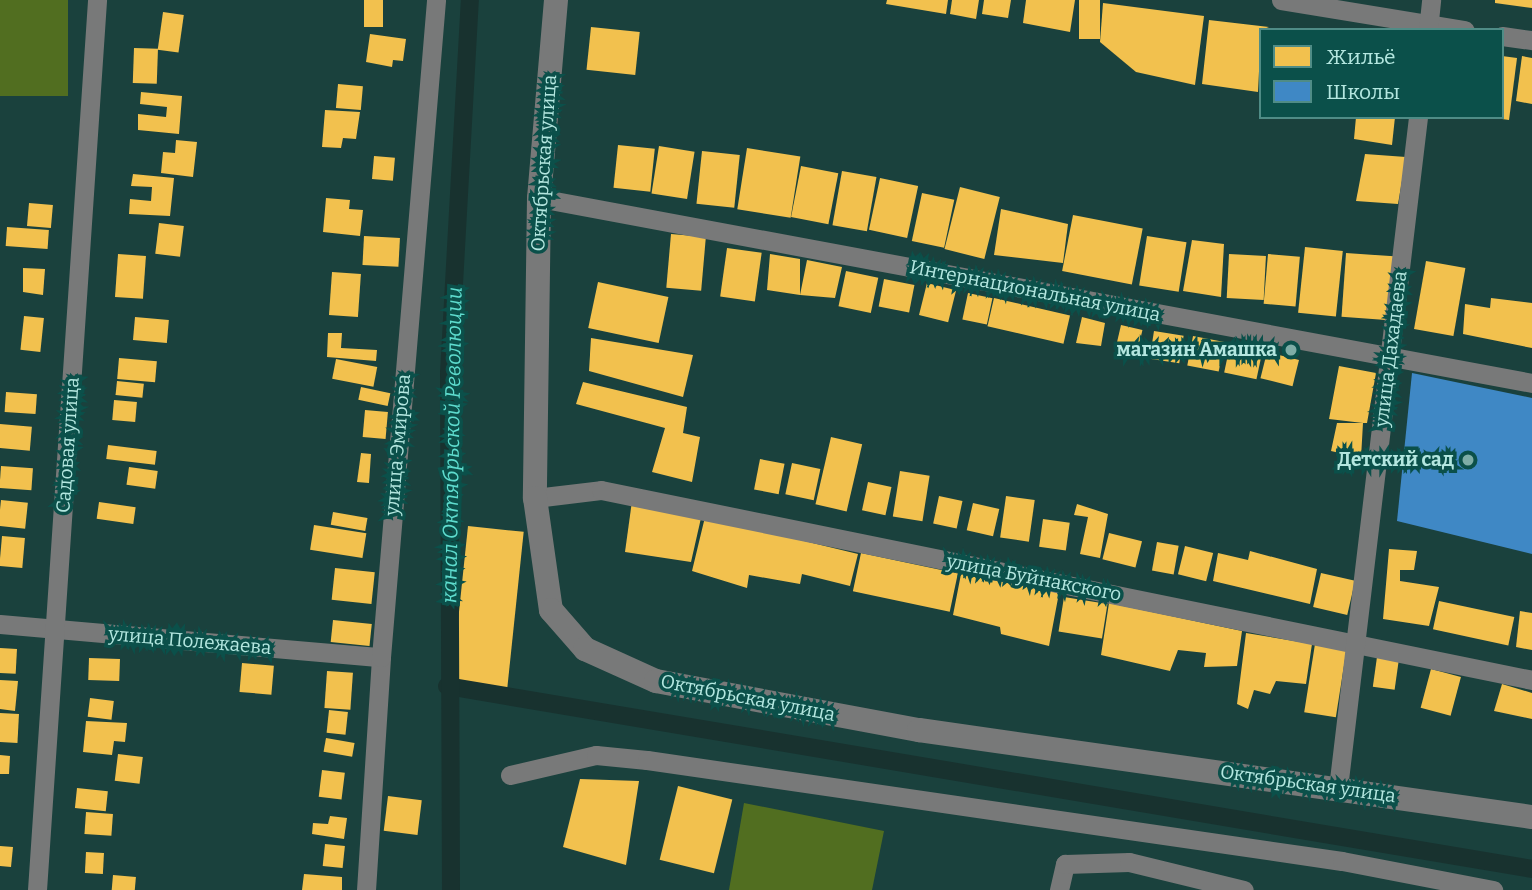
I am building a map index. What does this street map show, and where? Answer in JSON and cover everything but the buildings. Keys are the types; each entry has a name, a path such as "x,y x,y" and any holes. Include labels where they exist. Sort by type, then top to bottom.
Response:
{"street":[{"name":"Садовая улица","path":"37,890 97,0"},
{"name":"улица Эмирова","path":"366,890 381,657 436,0"},
{"name":"Октябрьская улица","path":"556,0 539,198 535,498 551,611 585,649 656,681 919,730 1532,817"},
{"path":"1281,0 1429,27 1431,0"},
{"path":"1504,36 1532,40"},
{"name":"улица Дахадаева","path":"1339,788 1418,119"},
{"name":"Интернациональная улица","path":"539,198 1532,383"},
{"name":"улица Буйнакского","path":"535,498 601,490 1532,680"},
{"name":"улица Полежаева","path":"0,624 381,657"},
{"path":"510,775 596,755 647,760 1288,853 1493,890"},
{"path":"1059,890 1065,864 1129,862 1244,890"}],"green space":[{"path":"0,0 68,0 68,96 0,96"},
{"path":"744,803 884,831 872,890 729,890"}],"waterway":[{"name":"канал Октябрьской Революции","path":"451,890 449,373 470,0"},
{"path":"447,686 1532,869"}],"place":[{"name":"магазин Амашка","path":"1291,350"},
{"name":"Детский сад","path":"1468,460"}]}
